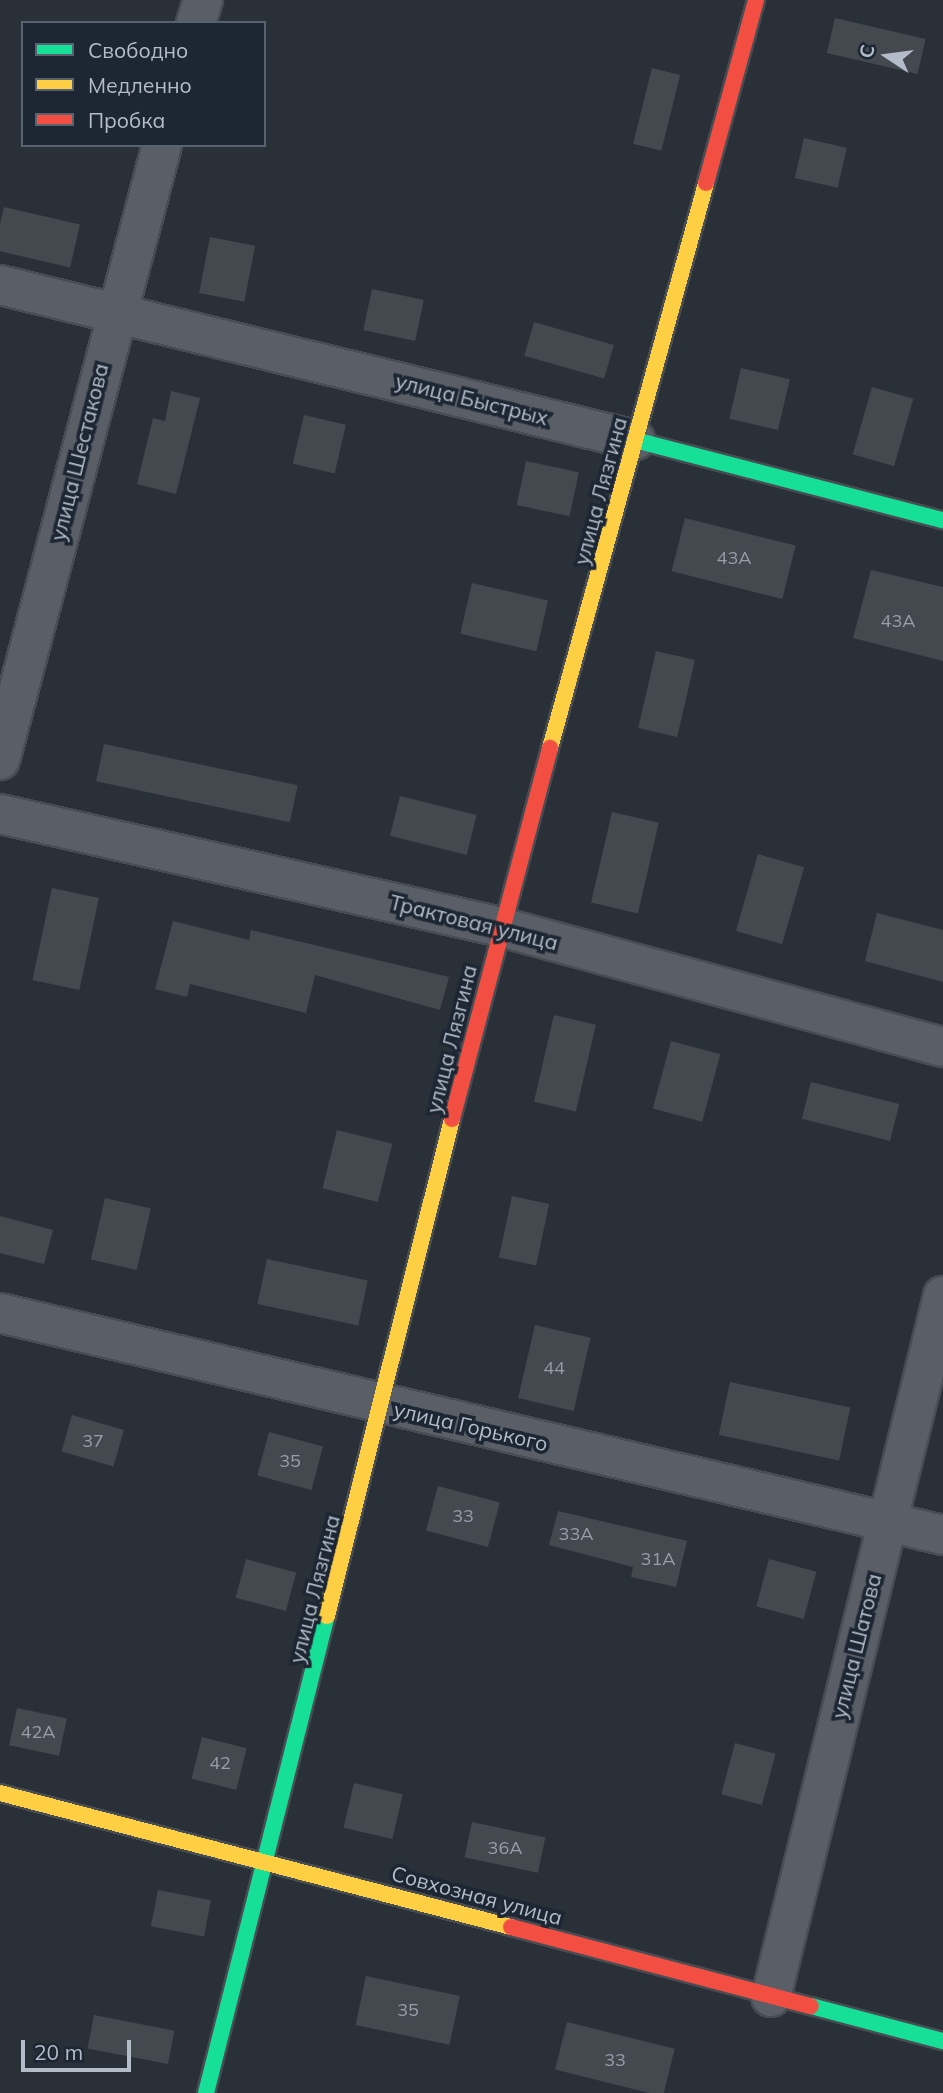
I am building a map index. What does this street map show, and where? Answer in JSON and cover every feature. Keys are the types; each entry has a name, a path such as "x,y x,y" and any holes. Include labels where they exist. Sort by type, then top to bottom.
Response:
{"main road":[{"name":"улица Лязгина","path":"206,2093 382,1406 501,927 756,0"},
{"name":"улица Быстрых","path":"635,440 943,520"},
{"name":"Совхозная улица","path":"0,1793 266,1860 943,2041"}],"street":[{"path":"197,21 203,0"},
{"name":"улица Шестакова","path":"0,760 116,310 161,147"},
{"name":"улица Быстрых","path":"0,285 116,310 635,440"},
{"name":"Трактовая улица","path":"0,814 501,927 943,1047"},
{"name":"улица Шатова","path":"771,1997 943,1296"},
{"name":"улица Горького","path":"0,1312 382,1406 943,1535"}],"building":[{"path":"835,18 926,39 918,74 827,53"},
{"path":"652,68 680,75 661,151 633,144"},
{"path":"804,138 847,148 838,188 795,178"},
{"path":"4,207 80,225 70,267 0,251 0,224"},
{"path":"210,237 255,246 244,302 199,293"},
{"path":"372,289 424,300 415,341 363,330"},
{"path":"534,322 614,345 604,379 524,356"},
{"path":"741,368 790,379 778,430 729,419"},
{"path":"872,387 913,399 894,466 853,454"},
{"path":"171,391 200,398 176,494 137,484 153,418 165,421"},
{"path":"304,415 346,425 335,473 293,464"},
{"path":"526,461 579,472 569,516 517,505"},
{"path":"685,518 796,546 782,599 672,571"},
{"path":"871,570 943,587 943,661 853,638"},
{"path":"472,583 548,601 536,651 460,634"},
{"path":"656,651 695,660 677,737 638,728"},
{"path":"104,744 298,785 290,822 96,781"},
{"path":"400,796 477,815 467,855 390,836"},
{"path":"612,812 659,823 638,913 591,903"},
{"path":"758,854 804,867 782,944 736,931"},
{"path":"52,888 99,898 79,990 32,980"},
{"path":"877,913 943,930 943,982 865,961"},
{"path":"173,921 249,940 251,930 449,977 440,1010 315,975 306,1013 190,984 187,997 155,989"},
{"path":"554,1015 596,1025 576,1111 534,1102"},
{"path":"671,1041 720,1054 702,1122 653,1109"},
{"path":"811,1082 899,1104 890,1141 802,1119"},
{"path":"337,1130 392,1144 378,1202 322,1188"},
{"path":"512,1196 549,1204 536,1266 499,1258"},
{"path":"105,1198 151,1209 137,1270 91,1259"},
{"path":"0,1216 53,1230 44,1264 0,1253"},
{"path":"267,1259 368,1280 358,1325 257,1304"},
{"path":"535,1325 591,1338 574,1411 518,1398"},
{"path":"730,1382 850,1408 839,1460 719,1435"},
{"path":"72,1415 124,1430 113,1466 62,1452"},
{"path":"269,1432 323,1446 311,1490 257,1475"},
{"path":"438,1486 500,1503 488,1547 426,1530"},
{"path":"558,1511 687,1541 676,1587 631,1577 633,1567 549,1545"},
{"path":"246,1559 296,1572 286,1611 236,1598"},
{"path":"769,1559 816,1572 804,1619 756,1606"},
{"path":"17,1708 67,1719 59,1756 9,1745"},
{"path":"202,1737 247,1748 236,1790 192,1779"},
{"path":"735,1743 776,1754 762,1805 721,1794"},
{"path":"354,1783 403,1794 392,1839 344,1828"},
{"path":"472,1822 545,1838 538,1873 465,1857"},
{"path":"158,1890 211,1900 204,1937 151,1926"},
{"path":"366,1976 460,1996 450,2045 356,2025"},
{"path":"94,2015 174,2031 168,2064 88,2048"},
{"path":"567,2022 675,2049 664,2093 649,2093 555,2070"}],"traffic: fast":[{"path":"635,440 943,520"},
{"path":"206,2093 327,1616"},
{"path":"811,2006 943,2041"}],"traffic: slow":[{"path":"550,748 706,183"},
{"path":"327,1616 452,1119"},
{"path":"0,1793 511,1927"}],"traffic: jam":[{"path":"706,183 756,0"},
{"path":"452,1119 550,748"},
{"path":"511,1927 811,2006"}]}
